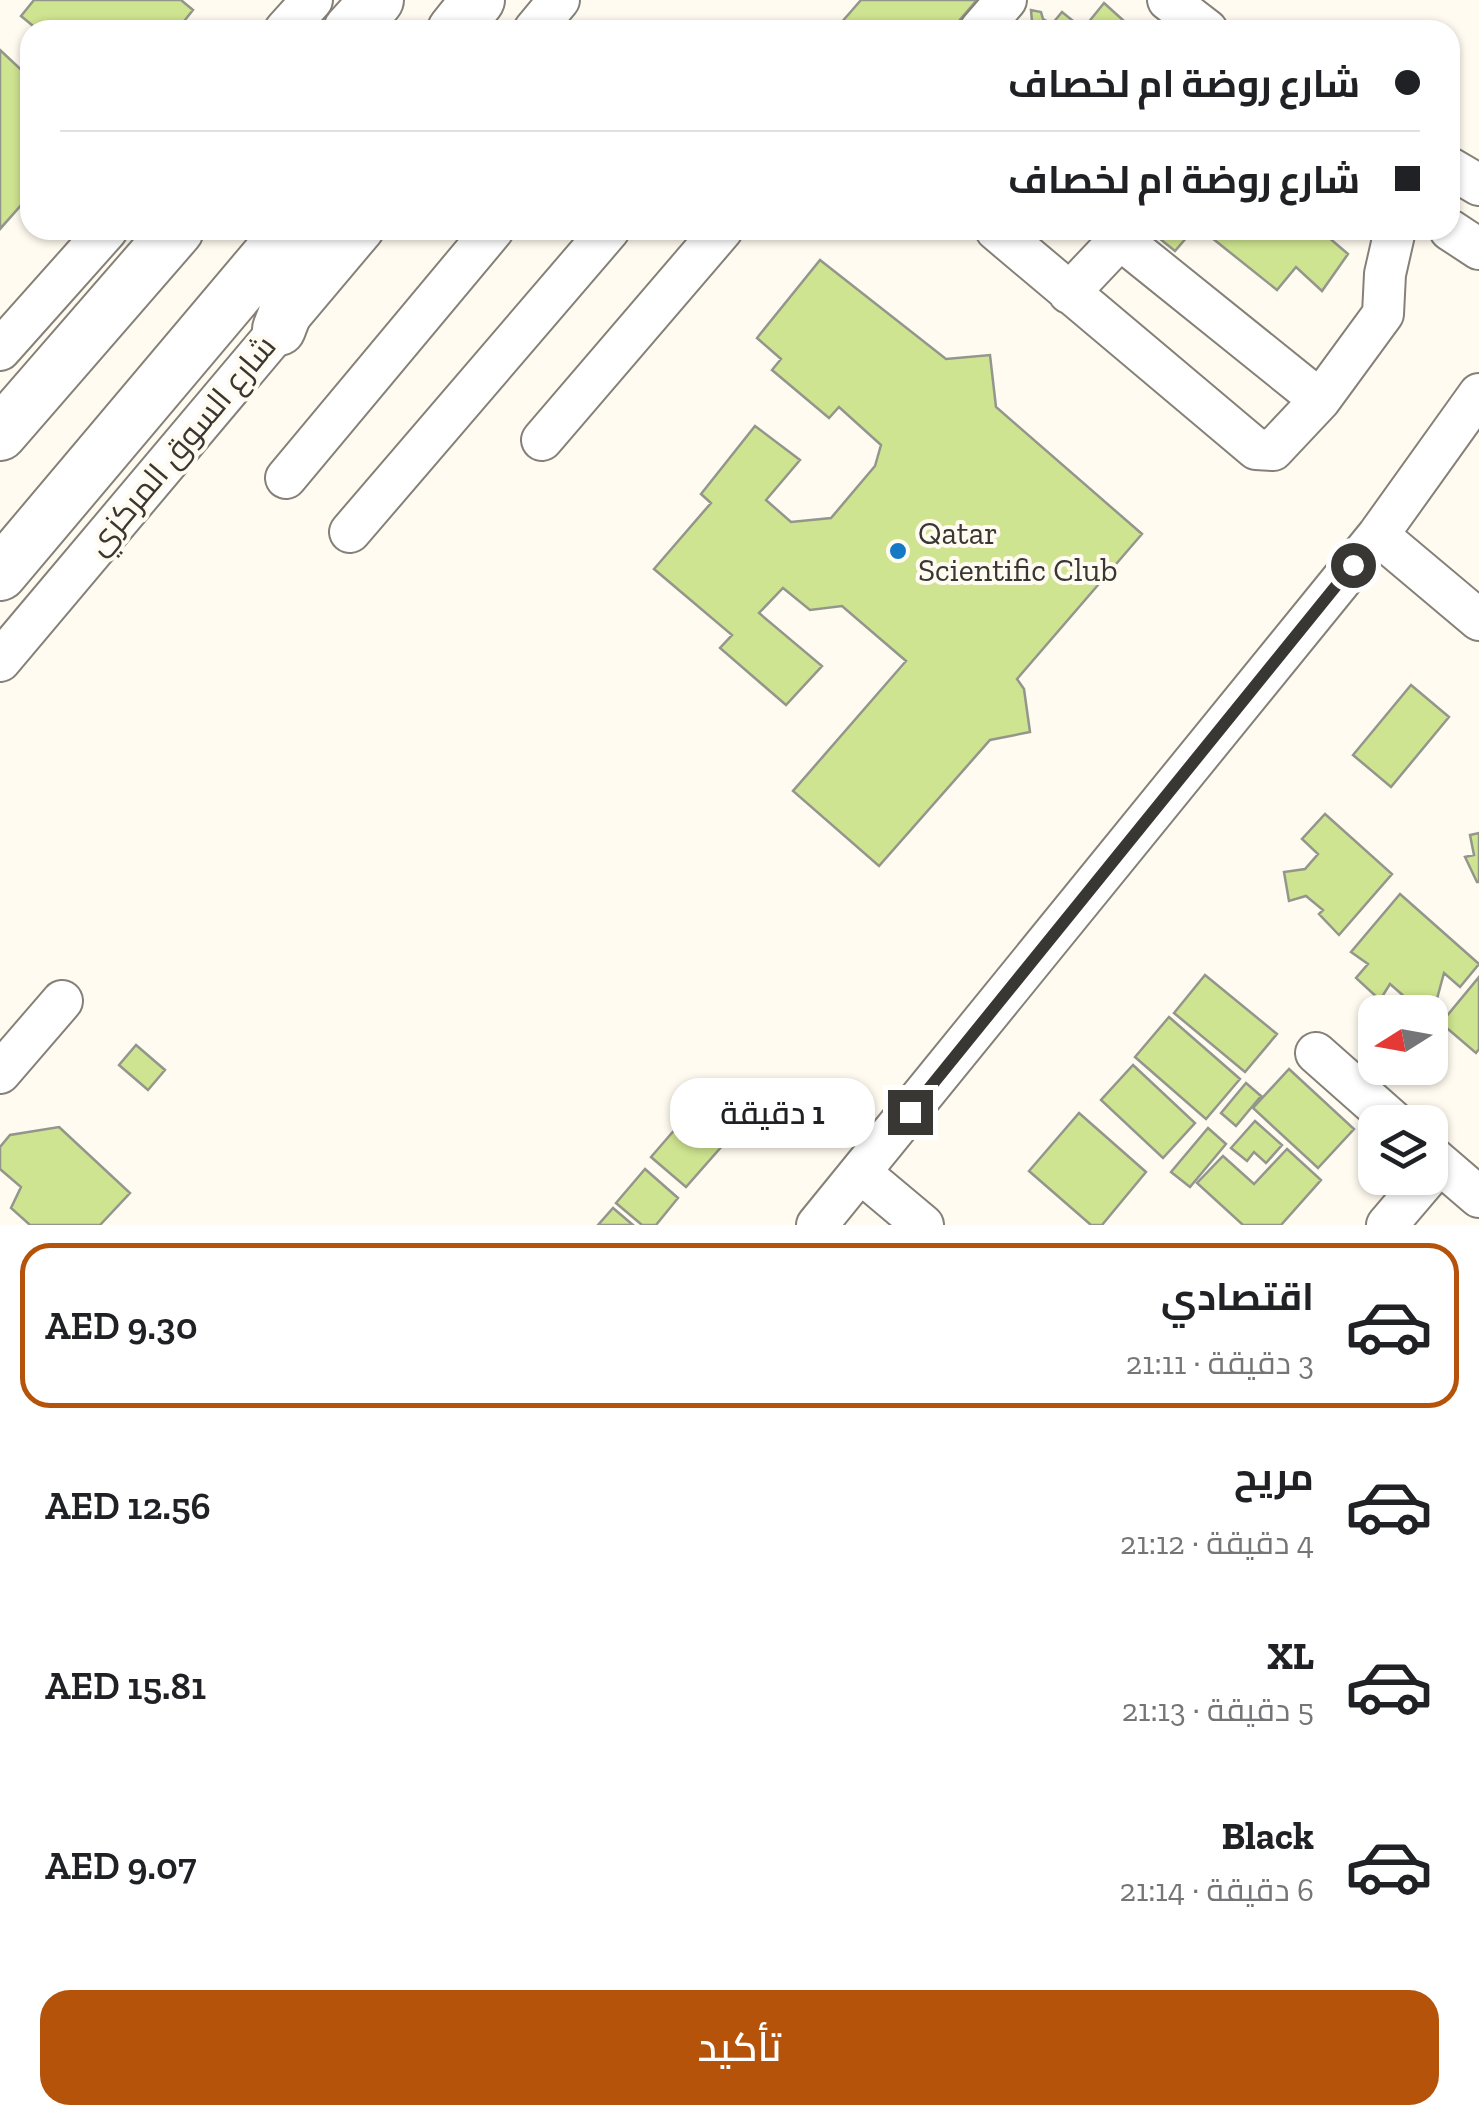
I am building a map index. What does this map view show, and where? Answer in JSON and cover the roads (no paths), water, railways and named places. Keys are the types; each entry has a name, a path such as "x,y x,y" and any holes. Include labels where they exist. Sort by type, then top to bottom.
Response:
{"main road":[{"path":"359,20 376,0"},
{"path":"462,20 478,0"},
{"path":"6,424 168,240"},
{"name":"شارع السوق المركزي","path":"0,574 282,240"},
{"path":"279,329 312,240"}],"street":[{"path":"294,20 312,0"},
{"path":"542,20 559,0"},
{"path":"989,20 1006,0"},
{"path":"1168,0 1194,20"},
{"path":"0,350 98,240"},
{"name":"شارع السوق المركزي","path":"0,661 355,240"},
{"path":"286,478 485,240"},
{"path":"350,532 600,240"},
{"path":"542,440 713,240"},
{"path":"1008,240 1256,449 1274,450 1320,400 1383,314 1392,240"},
{"path":"1069,293 1118,240"},
{"path":"1122,240 1320,400"},
{"path":"818,1225 1378,535 1479,394"},
{"path":"1378,535 1479,620"},
{"path":"0,1073 62,1002"},
{"path":"1316,1054 1374,1105"},
{"path":"861,1173 923,1225"},
{"path":"1448,1177 1479,1197"},
{"path":"1387,1225 1410,1195"}],"place":[{"name":"Qatar Scientific Club","path":"898,551"}]}
